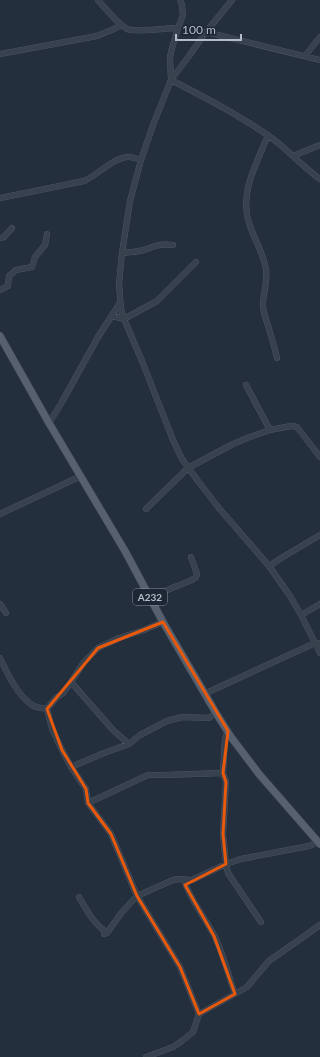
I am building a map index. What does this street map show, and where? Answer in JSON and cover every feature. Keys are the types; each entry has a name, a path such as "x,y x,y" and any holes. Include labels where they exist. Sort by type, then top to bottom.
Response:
{"main road":[{"name":"A232","path":"0,336 125,551 204,694 259,774 318,841"}],"street":[{"path":"98,0 127,29 135,31 178,28"},
{"path":"171,80 170,57 182,15 180,0"},
{"path":"232,0 206,32 171,80 153,125 141,160 130,201 122,253 119,284 120,302 124,320 173,440 188,468 218,507 269,566 290,596 318,643 320,654"},
{"path":"0,54 97,36 114,29 121,24"},
{"path":"206,32 320,60"},
{"path":"305,56 320,37"},
{"path":"171,80 213,101 250,123 268,135 320,179"},
{"path":"268,135 246,192 245,210 249,224 263,254 266,270 266,288 263,305 277,358"},
{"path":"293,156 320,145"},
{"path":"0,198 84,181 118,159 125,157 141,160"},
{"path":"0,238 4,237 12,228"},
{"path":"0,290 8,286 9,276 16,270 32,267 35,257 45,245 47,234"},
{"path":"122,253 144,250 165,244 173,246"},
{"path":"112,316 124,320 157,301 196,262"},
{"path":"50,423 101,332 120,302"},
{"path":"246,385 270,430"},
{"path":"146,509 188,468 230,445 270,430 291,426 297,427 320,457"},
{"path":"0,514 81,476"},
{"path":"269,566 283,556 320,535"},
{"path":"150,597 196,577 197,574 191,557"},
{"path":"0,604 6,613"},
{"path":"301,615 320,604"},
{"path":"47,709 56,698 63,693 84,662 98,648 119,638 163,622"},
{"path":"204,694 318,643"},
{"path":"0,658 8,676 23,698 33,707 47,709"},
{"path":"71,682 113,730 129,744"},
{"path":"47,709 52,729 71,767 86,789 88,803 111,834 137,896 180,967 199,1014 193,1032 182,1041 173,1047 146,1057"},
{"path":"71,767 129,744 140,735 167,721 182,717 209,718 216,713"},
{"path":"228,731 225,739 222,774 226,782 223,834 226,864 228,873 261,922"},
{"path":"88,803 148,775 164,776 186,774 222,774"},
{"path":"79,897 89,915 98,927 106,934 122,912 137,896 173,880 192,880 226,864 241,859 309,846 318,841"},
{"path":"184,880 214,936 224,959 235,994"},
{"path":"199,1014 247,987 269,961 320,925"}],"highlighted area":[{"path":"163,622 228,731 223,773 226,782 223,834 226,864 185,885 214,936 235,994 199,1014 180,967 137,896 111,834 88,803 86,789 62,750 47,709 98,648"}]}
